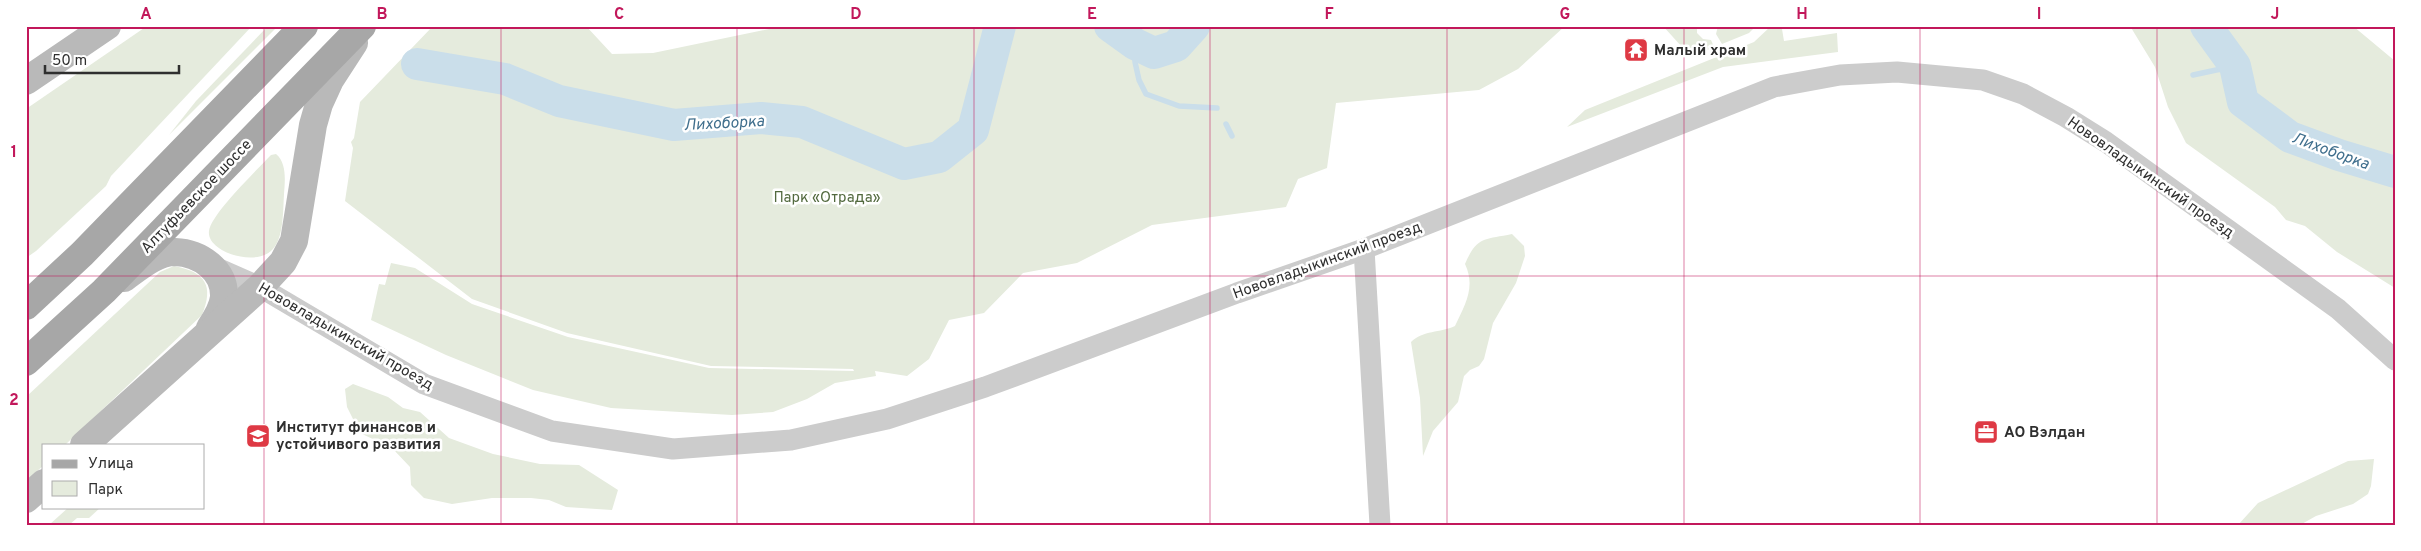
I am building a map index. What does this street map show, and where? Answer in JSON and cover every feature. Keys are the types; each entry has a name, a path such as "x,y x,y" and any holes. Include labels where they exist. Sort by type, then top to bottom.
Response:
{"main road":[{"path":"26,81 107,26"},
{"path":"26,306 89,247 304,26"},
{"path":"85,444 260,287 283,262 294,241 313,125 319,104 330,80 363,26"},
{"name":"Алтуфьевское шоссе","path":"26,362 104,291 363,26"},
{"path":"104,291 152,259 174,252 197,257 217,272 223,285 224,298 220,311 208,332"},
{"path":"26,499 42,484"}],"street":[{"name":"Нововладыкинский проезд","path":"208,264 260,287 424,384 552,430 673,449 791,440 888,419 985,387 1237,293 1364,249 1774,87 1840,75 1897,72 1983,80 2023,94 2066,117 2106,142 2338,309 2395,360"},
{"path":"1364,249 1380,525"}],"green space":[{"path":"147,26 252,26 111,176 106,186 26,258 26,109"},
{"path":"268,26 278,26 169,135 196,101"},
{"name":"Парк «Отрада»","path":"433,26 586,26 612,54 653,53 784,26 1565,26 1518,69 1479,90 1336,103 1327,168 1298,179 1286,207 1152,225 1077,263 1023,273 984,313 949,320 929,359 907,376 875,371 876,376 835,383 807,399 773,412 732,415 611,408 533,390 446,355 371,320 379,284 385,285 391,263 415,268 472,304 568,337 709,368 854,371 853,369 711,366 567,333 472,299 345,201 353,148 351,142 354,138 360,102"},
{"path":"1663,26 1697,26 1697,33 1703,39 1711,40 1714,47 1691,57"},
{"path":"1718,26 1756,26 1749,33 1722,44 1716,34"},
{"path":"1771,26 1784,26 1782,29 1784,41 1837,33 1838,52 1723,67 1567,127 1585,110 1754,42"},
{"path":"2130,26 2353,26 2395,61 2395,288 2337,252 2305,226 2286,220 2275,207 2186,143 2168,107 2155,67"},
{"path":"276,154 284,167 285,178 282,223 277,244 266,255 256,257 234,255 224,251 210,239 209,231 212,223 226,203 246,181 271,155"},
{"path":"1512,234 1524,246 1525,256 1516,283 1493,323 1484,359 1479,366 1470,370 1464,376 1458,402 1433,431 1423,456 1420,398 1411,342 1421,335 1455,326 1468,296 1469,280 1465,264 1473,248 1482,241"},
{"path":"174,266 194,272 200,276 207,288 206,305 202,315 66,444 42,444 42,467 26,481 26,397 160,272"},
{"path":"353,384 388,397 403,408 420,412 449,438 493,454 540,464 579,465 618,490 612,510 566,507 549,500 531,498 492,498 452,504 424,498 411,485 410,467 392,448 360,433 347,407 345,389"},
{"path":"2374,459 2371,486 2368,494 2353,504 2316,516 2300,525 2238,525 2258,503 2348,461"},
{"path":"68,508 100,508 89,518 77,518 69,525 49,525"}],"waterway":[{"name":"Лихоборка","path":"417,64 505,79 559,101 674,125 761,118 802,122 904,164 939,157 973,130 1000,26"},
{"name":"Лихоборка","path":"1110,26 1135,44 1154,53 1176,46 1194,26"},
{"name":"Лихоборка","path":"2206,26 2235,66 2243,102 2290,137 2339,155 2395,172"},
{"path":"1135,44 1135,62 1139,80 1146,94 1179,106 1217,108"},
{"path":"2193,75 2235,66"},
{"path":"1226,124 1232,136"}],"place":[{"name":"Малый храм","path":"1636,50"},
{"name":"АО Вэлдан","path":"1986,432"},
{"name":"Институт финансов и устойчивого развития","path":"258,436"}]}
